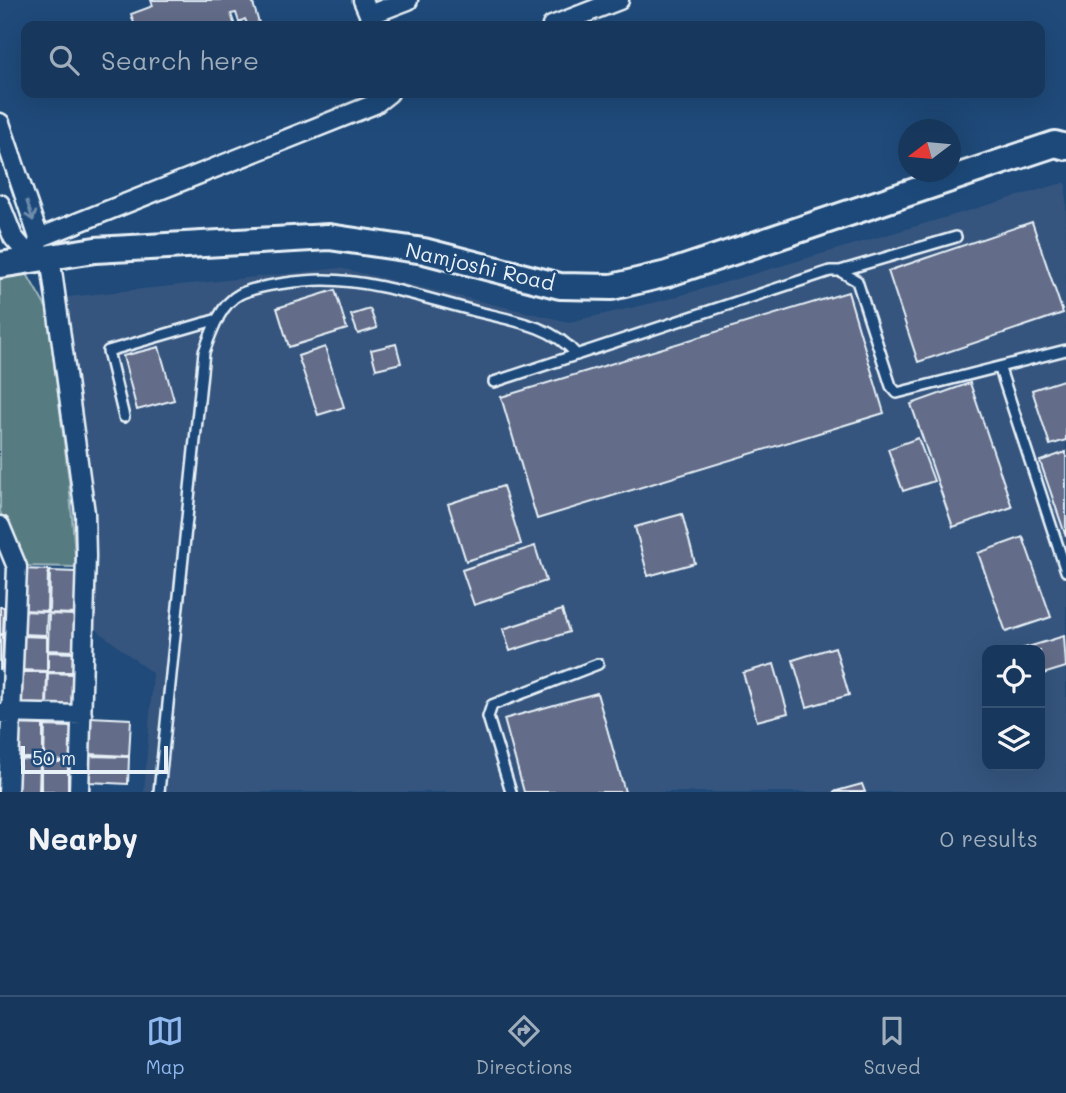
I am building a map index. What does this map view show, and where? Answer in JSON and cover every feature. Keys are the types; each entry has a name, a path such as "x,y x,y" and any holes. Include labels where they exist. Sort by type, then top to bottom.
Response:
{"main road":[{"name":"Namjoshi Road","path":"0,265 41,251 329,237 424,251 560,286 612,287 667,274 1055,144 1066,147"}],"street":[{"path":"369,14 408,0"},
{"path":"565,21 619,0"},
{"path":"41,251 382,98"},
{"path":"1,128 41,251 85,513 79,792"},
{"path":"0,204 13,237 41,251"},
{"path":"0,526 17,567 6,713 8,792"},
{"path":"6,713 82,715"}],"lane":[{"path":"495,382 830,271 840,271 956,237"},
{"path":"840,271 857,281 862,291 891,386 897,393 1066,351"},
{"path":"159,792 204,352 218,319 239,294 324,280 411,294 538,328 566,342 577,355"},
{"path":"124,417 108,351 218,319"},
{"path":"1000,369 1066,571"},
{"path":"511,792 488,717 492,705 598,664"}],"shaded area":[{"path":"1066,182 1066,792 144,792 153,674 93,627 94,522 67,297 340,268 569,322 661,301"}],"green space":[{"path":"27,274 47,309 69,480 76,567 19,566 0,511 0,278"}],"building":[{"path":"151,0 252,0 258,21 239,21 236,13 231,14 233,21 133,21 131,14 153,6"},
{"path":"1032,222 1063,313 918,362 888,271"},
{"path":"335,290 347,329 289,347 277,308"},
{"path":"848,292 884,413 537,519 501,397"},
{"path":"370,309 377,328 358,334 351,315"},
{"path":"396,344 401,363 376,369 371,350"},
{"path":"159,347 174,400 137,410 123,356"},
{"path":"325,347 344,407 318,415 298,356"},
{"path":"1066,379 1066,440 1050,445 1032,390"},
{"path":"970,383 1012,507 953,527 911,404"},
{"path":"918,438 934,481 903,491 888,449"},
{"path":"1066,452 1066,537 1040,461"},
{"path":"503,486 521,544 466,561 448,504"},
{"path":"682,514 695,563 648,576 635,527"},
{"path":"1023,537 1051,617 1006,632 978,553"},
{"path":"535,546 546,581 474,605 462,570"},
{"path":"22,569 48,570 47,611 22,610"},
{"path":"50,571 76,572 75,614 49,613"},
{"path":"0,607 4,607 3,634 0,634"},
{"path":"562,610 569,632 510,651 503,629"},
{"path":"20,611 47,612 46,635 20,634"},
{"path":"49,614 75,615 75,651 48,650"},
{"path":"0,635 3,635 2,669 0,669"},
{"path":"20,636 47,637 47,671 20,670"},
{"path":"1064,636 1066,667 1045,673 1045,645 1034,645"},
{"path":"835,647 849,695 807,707 793,660"},
{"path":"48,652 74,653 73,672 48,672"},
{"path":"774,664 788,713 757,721 743,673"},
{"path":"19,672 47,672 46,708 18,708"},
{"path":"48,673 73,674 73,708 47,707"},
{"path":"597,693 625,792 524,792 504,719"},
{"path":"90,717 131,719 129,756 89,754"},
{"path":"17,724 43,725 43,758 16,758"},
{"path":"45,726 71,727 70,761 44,760"},
{"path":"89,756 129,757 128,784 88,782"},
{"path":"16,759 40,760 39,792 15,792"},
{"path":"41,762 68,762 68,792 41,792"},
{"path":"862,784 865,792 833,792"}]}
